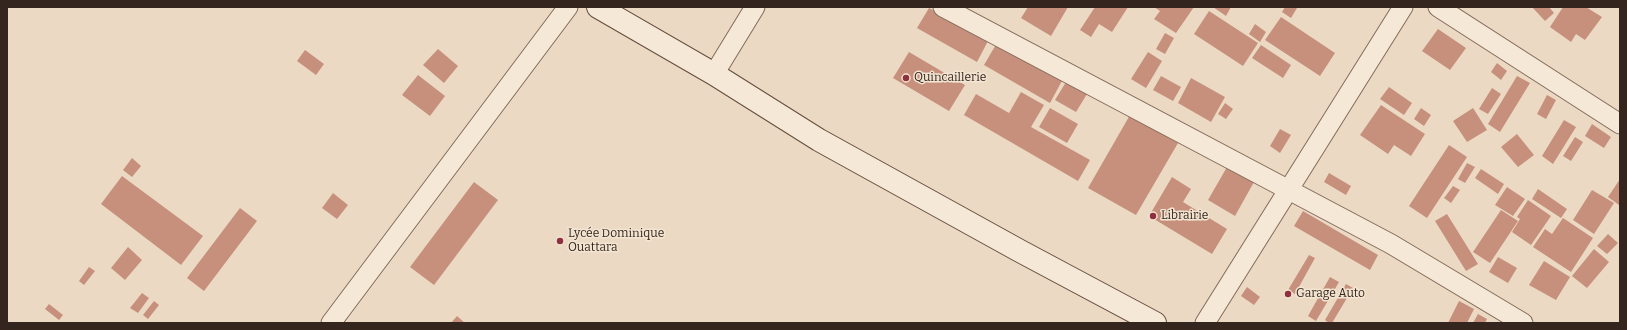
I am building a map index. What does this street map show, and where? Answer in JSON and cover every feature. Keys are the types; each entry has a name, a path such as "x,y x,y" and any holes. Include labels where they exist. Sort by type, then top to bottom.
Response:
{"street":[{"path":"331,323 568,7"},
{"path":"598,7 714,74 818,140 1155,323"},
{"path":"714,74 754,7"},
{"path":"943,7 1391,244 1523,323"},
{"path":"1205,323 1403,7"},
{"path":"1438,7 1620,124"}],"building":[{"path":"1028,7 1068,7 1051,36 1021,18"},
{"path":"1095,7 1128,7 1112,32 1099,24 1091,37 1080,30"},
{"path":"1154,7 1194,7 1176,33 1154,19 1160,11"},
{"path":"1213,7 1231,7 1226,16"},
{"path":"1285,7 1297,8 1291,18 1282,12"},
{"path":"1532,7 1549,7 1554,13 1545,21"},
{"path":"1563,7 1586,7 1602,17 1585,40 1576,34 1571,42 1550,27"},
{"path":"929,8 988,41 977,62 917,28"},
{"path":"1209,11 1258,43 1243,66 1194,34"},
{"path":"1281,17 1335,53 1320,76 1265,40"},
{"path":"1255,24 1266,32 1260,42 1249,34"},
{"path":"1438,29 1466,48 1450,70 1422,51"},
{"path":"1165,33 1174,38 1165,54 1156,49"},
{"path":"998,41 1063,79 1050,103 984,65"},
{"path":"1261,45 1291,65 1283,78 1252,58"},
{"path":"438,49 458,66 444,83 423,65"},
{"path":"305,50 324,64 316,75 297,61"},
{"path":"909,52 965,85 949,111 893,78"},
{"path":"1148,52 1162,61 1146,88 1131,79"},
{"path":"1497,63 1507,71 1501,80 1491,72"},
{"path":"418,75 445,96 430,116 402,95"},
{"path":"1161,76 1181,87 1173,101 1153,90"},
{"path":"1517,76 1530,83 1500,132 1488,124"},
{"path":"1191,78 1225,97 1211,122 1178,103"},
{"path":"1066,82 1087,94 1076,112 1055,100"},
{"path":"1389,87 1412,103 1404,115 1380,99"},
{"path":"1492,88 1501,94 1488,114 1479,109"},
{"path":"1021,92 1044,105 1031,127 1090,160 1078,181 964,115 976,94 1009,113"},
{"path":"1547,95 1556,100 1546,119 1537,114"},
{"path":"1225,103 1233,109 1226,119 1218,114"},
{"path":"1381,105 1425,134 1411,156 1394,145 1388,154 1360,135"},
{"path":"1050,108 1078,124 1067,143 1039,127"},
{"path":"1421,108 1431,115 1424,126 1414,119"},
{"path":"1473,108 1487,130 1467,142 1453,121"},
{"path":"1130,115 1178,143 1136,215 1088,188"},
{"path":"1564,120 1576,127 1553,164 1542,156"},
{"path":"1592,124 1611,137 1604,148 1585,136"},
{"path":"1280,129 1291,135 1280,153 1270,146"},
{"path":"1517,134 1534,155 1518,167 1501,147"},
{"path":"1575,137 1583,142 1571,161 1563,156"},
{"path":"1449,145 1467,157 1427,218 1409,206"},
{"path":"132,158 141,166 132,177 123,170"},
{"path":"1467,163 1475,167 1465,183 1458,179"},
{"path":"1227,167 1254,182 1235,216 1208,200"},
{"path":"1481,169 1504,184 1498,194 1475,178"},
{"path":"1329,173 1351,186 1346,195 1324,182"},
{"path":"122,176 203,236 181,265 101,204"},
{"path":"1172,177 1191,189 1183,202 1227,229 1212,254 1149,216"},
{"path":"1620,179 1620,203 1619,205 1608,197"},
{"path":"474,182 498,200 434,285 410,267"},
{"path":"1453,186 1460,190 1451,203 1444,198"},
{"path":"1507,187 1525,199 1513,216 1495,205"},
{"path":"1538,189 1567,209 1561,218 1532,199"},
{"path":"1592,190 1614,203 1594,234 1573,220"},
{"path":"333,193 348,205 337,219 322,208"},
{"path":"1528,200 1551,216 1531,245 1512,232 1520,219 1517,217"},
{"path":"240,208 257,221 204,291 187,278"},
{"path":"1501,210 1518,221 1490,263 1473,252"},
{"path":"1303,211 1378,255 1370,270 1294,226"},
{"path":"1447,214 1478,264 1466,271 1435,221"},
{"path":"1563,218 1593,238 1571,272 1533,247 1545,229 1552,234"},
{"path":"1608,234 1618,243 1607,254 1597,246"},
{"path":"128,247 142,260 125,280 111,268"},
{"path":"1594,249 1609,262 1587,288 1572,276"},
{"path":"1309,255 1315,258 1295,294 1288,290"},
{"path":"1498,257 1517,268 1508,283 1489,272"},
{"path":"1544,261 1570,277 1556,300 1529,285"},
{"path":"89,267 95,271 84,285 79,281"},
{"path":"1330,277 1339,282 1316,321 1308,316"},
{"path":"1346,284 1353,288 1332,323 1329,323 1325,320"},
{"path":"1247,287 1260,297 1254,305 1241,296"},
{"path":"142,293 149,298 138,313 130,308"},
{"path":"154,301 159,305 148,319 143,315"},
{"path":"1459,301 1474,309 1467,323 1448,323"},
{"path":"49,304 63,315 59,320 45,309"},
{"path":"1478,314 1487,319 1485,323 1473,323"},
{"path":"457,316 465,323 451,323"}],"place":[{"name":"Quincaillerie","path":"906,78"},
{"name":"Librairie","path":"1153,216"},
{"name":"Lycée Dominique Ouattara","path":"560,241"},
{"name":"Garage Auto","path":"1288,294"}]}
